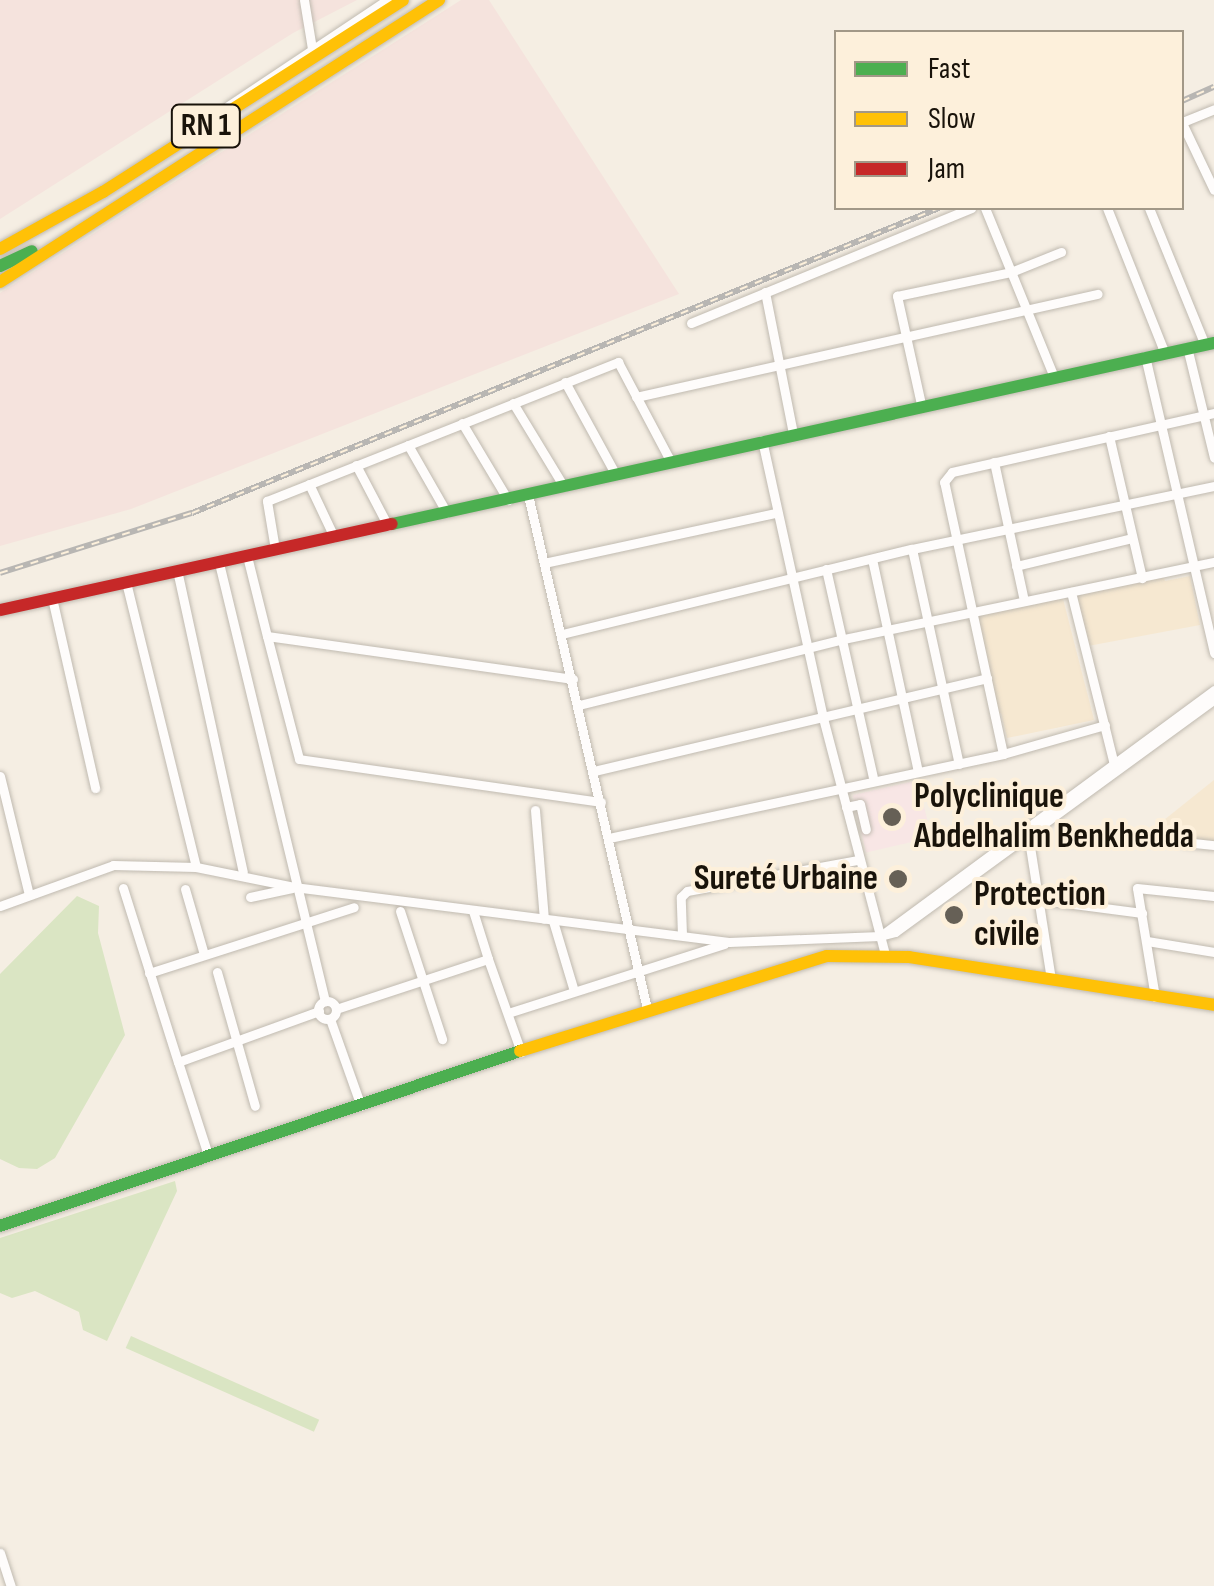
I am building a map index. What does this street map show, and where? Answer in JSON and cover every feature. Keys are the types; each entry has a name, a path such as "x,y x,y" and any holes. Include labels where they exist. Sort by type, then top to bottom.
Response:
{"main road":[{"name":"RN 1","path":"2,248 216,120 404,0"},
{"name":"RN 1","path":"0,282 72,232 439,0"},
{"path":"0,266 72,232"},
{"path":"0,610 528,496 921,404 1210,344"},
{"path":"0,1226 647,1009 827,956 885,954 1214,1005"}],"street":[{"path":"304,0 312,48"},
{"path":"216,120 240,95 387,0"},
{"path":"1214,109 1184,122 1214,190"},
{"path":"691,323 965,210"},
{"path":"986,210 1053,375"},
{"path":"1108,210 1164,352"},
{"path":"1150,210 1210,344"},
{"path":"921,404 897,296 1012,272 1061,252"},
{"path":"766,292 793,433"},
{"path":"636,396 1098,294"},
{"path":"1187,347 1209,414 1214,458"},
{"path":"1145,356 1210,612 1214,653"},
{"path":"274,549 266,501 618,362 671,462"},
{"path":"566,382 616,475"},
{"path":"513,403 564,487"},
{"path":"1003,754 944,482 952,472 1209,414"},
{"path":"462,423 508,500"},
{"path":"1109,436 1142,578"},
{"path":"762,440 822,718 885,954"},
{"path":"408,445 448,513"},
{"path":"994,462 1024,601"},
{"path":"356,465 388,526"},
{"path":"308,484 334,537"},
{"path":"562,634 912,549 1214,486"},
{"path":"528,496 647,1009"},
{"path":"544,563 775,513"},
{"path":"1016,566 1132,538"},
{"path":"912,549 959,764"},
{"path":"247,556 298,760 601,802"},
{"path":"872,559 884,630 918,771"},
{"path":"219,562 322,1006 333,1014 362,1106"},
{"path":"579,704 927,620 1214,562"},
{"path":"826,569 873,777"},
{"path":"176,570 243,872"},
{"path":"126,582 196,867"},
{"path":"1071,592 1114,766"},
{"path":"52,598 96,788"},
{"path":"267,636 573,679"},
{"path":"594,771 987,678"},
{"path":"0,906 114,865 196,867 243,872 294,887 729,942 880,936 896,932 1214,690"},
{"path":"880,936 1114,766 1214,699"},
{"path":"609,838 873,777 959,764 1105,726"},
{"path":"0,776 29,895"},
{"path":"846,807 860,804 866,829"},
{"path":"535,810 549,920 574,991"},
{"path":"1028,834 1042,900 1051,979"},
{"path":"1184,842 1214,846"},
{"path":"682,935 681,897 687,892 858,860"},
{"path":"250,897 294,887"},
{"path":"123,888 208,1156"},
{"path":"1154,997 1137,888 1214,896"},
{"path":"186,889 203,951"},
{"path":"1042,900 1142,913"},
{"path":"148,973 203,951 354,908"},
{"path":"473,911 521,1052"},
{"path":"400,912 442,1039"},
{"path":"508,1014 729,942"},
{"path":"1148,942 1214,952"},
{"path":"333,1014 488,959"},
{"path":"217,972 255,1106"},
{"path":"322,1006 333,1014"},
{"path":"178,1062 322,1006"},
{"path":"0,1553 6,1581"}],"shaded area":[{"path":"0,0 357,0 293,33 0,219"},
{"path":"461,0 489,0 679,294 131,509 0,546 0,293"},
{"path":"1163,575 1165,581 1190,576 1200,625 1088,646 1076,595"},
{"path":"1062,595 1094,720 1007,738 1001,713 996,714 975,617"},
{"name":"Polyclinique Abdelhalim Benkhedda","path":"918,780 931,837 866,853 853,795"},
{"path":"1214,780 1214,842 1153,833 1154,828"}],"green space":[{"path":"77,896 99,906 98,933 125,1035 55,1158 37,1169 19,1168 0,1159 0,974"},
{"path":"175,1181 177,1191 107,1341 83,1330 79,1312 35,1291 12,1298 0,1293 0,1238"},
{"path":"131,1336 319,1420 314,1432 126,1348"}],"railway":[{"path":"1184,100 1214,87"},
{"path":"0,573 192,513 934,210"}],"traffic: fast":[{"path":"0,266 32,251"},
{"path":"392,524 1214,343"},
{"path":"0,1226 520,1051"}],"traffic: slow":[{"path":"0,249 103,192 403,0"},
{"path":"0,282 439,0"},
{"path":"520,1051 827,956 909,957 1214,1005"}],"traffic: jam":[{"path":"0,610 392,524"}],"place":[{"name":"Polyclinique Abdelhalim Benkhedda","path":"892,817"},
{"name":"Sureté Urbaine","path":"898,879"},
{"name":"Protection civile","path":"954,915"}]}
